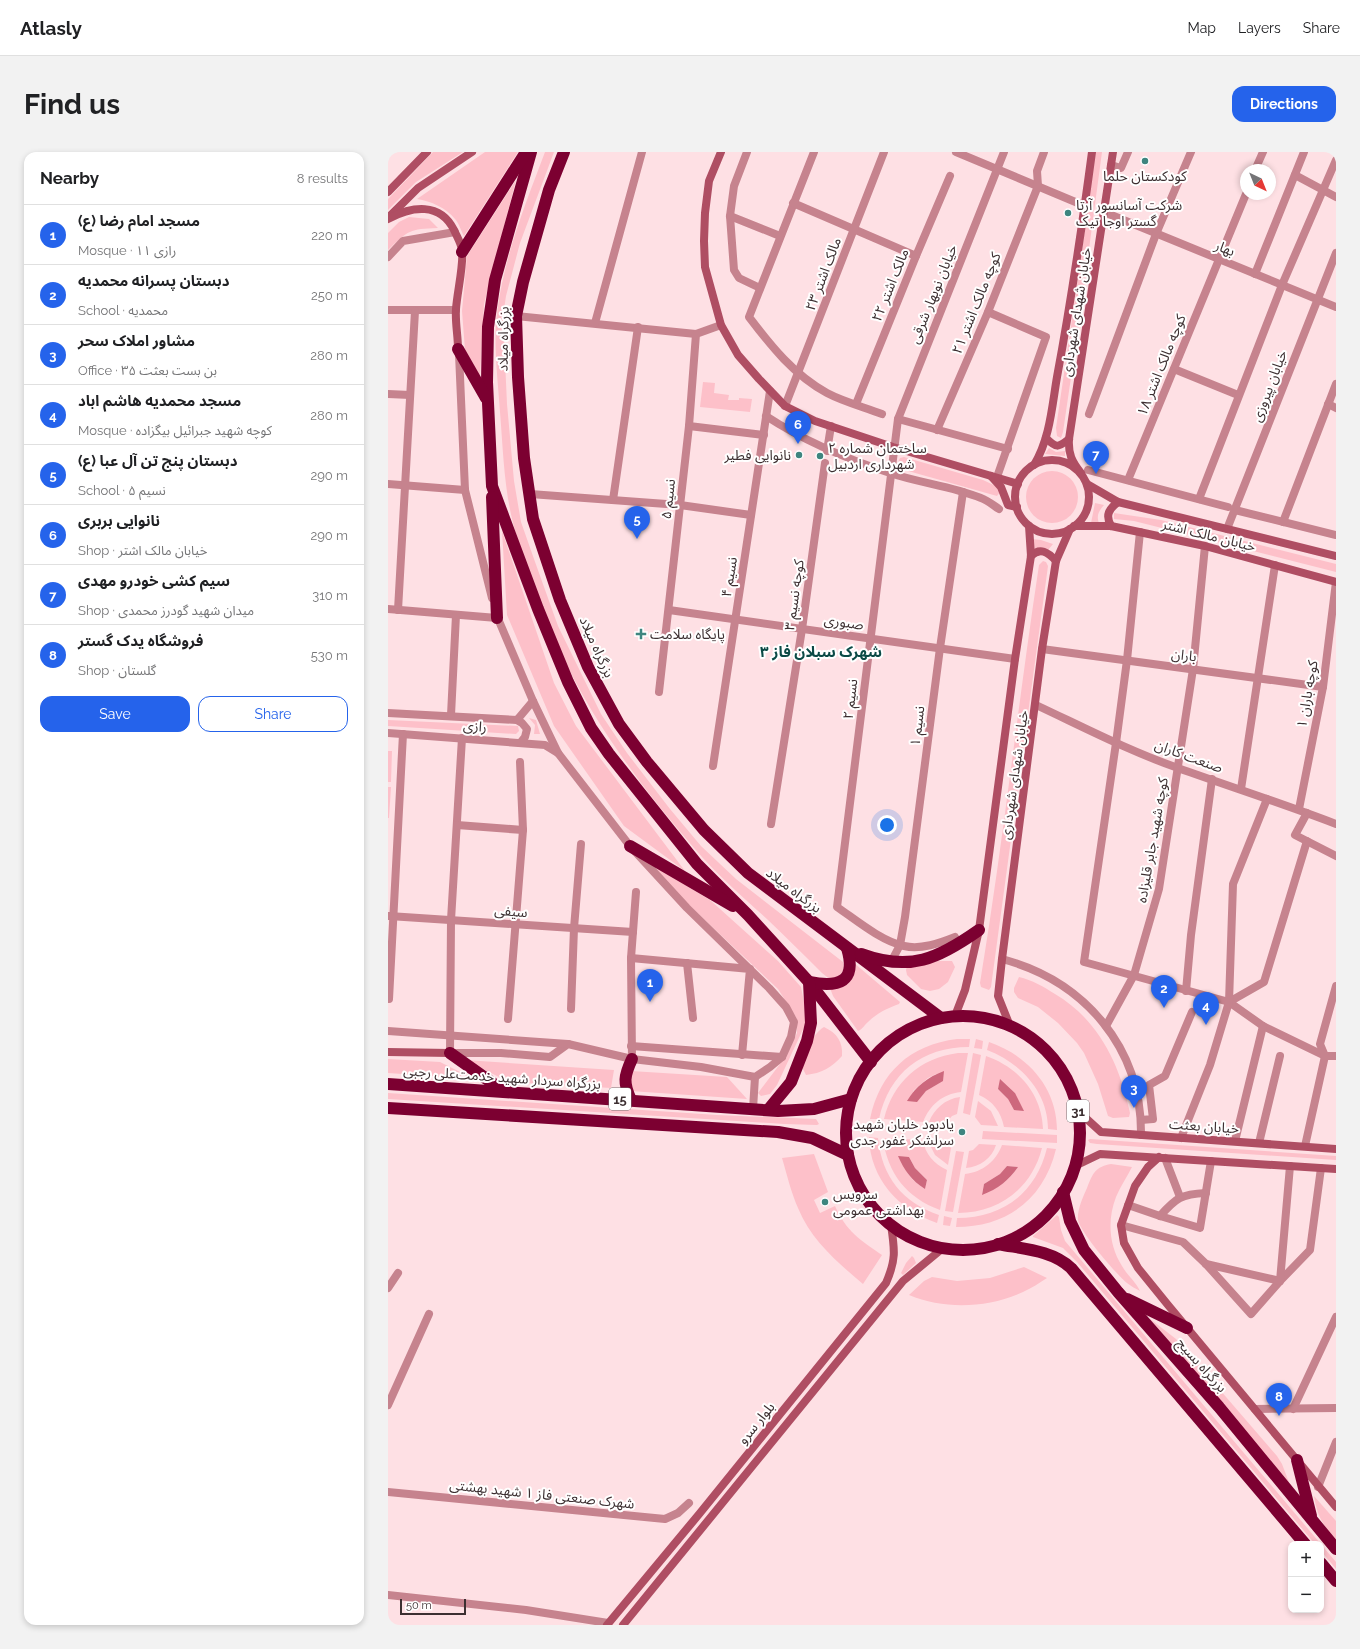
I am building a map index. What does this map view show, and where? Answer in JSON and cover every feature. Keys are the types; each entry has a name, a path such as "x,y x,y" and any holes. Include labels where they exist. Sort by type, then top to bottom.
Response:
{"highway":[{"path":"462,252 526,152"},
{"name":"بزرگراه میلاد","path":"531,152 495,280 488,327 487,382 492,486 538,609 568,682 592,728 623,772 697,864 748,915 809,982 871,1062"},
{"name":"بزرگراه میلاد","path":"564,152 549,190 523,282 516,316 518,377 524,458 533,519 560,600 588,667 619,724 647,762 704,830 748,873 941,1018"},
{"path":"458,349 489,402"},
{"path":"492,486 497,618"},
{"path":"630,846 748,915"},
{"path":"847,948 879,960 909,963 930,958 958,945 979,930"},
{"path":"768,1110 791,1082 807,1041 811,1023 809,982 829,985 838,983 846,977 850,968 850,959 847,948"},
{"name":"31","path":"955,1016 984,1018 1010,1026 1035,1040 1055,1060 1069,1084 1078,1111 1080,1139 1075,1166 1056,1204 1036,1224 1018,1236 998,1244 971,1249 943,1248 916,1240 891,1226 863,1194 857,1182 848,1155 846,1127 851,1099 856,1086 871,1062 880,1051 902,1033 928,1022 955,1016"},
{"path":"450,1053 506,1093"},
{"path":"631,1100 625,1087 626,1072 632,1060"},
{"name":"بزرگراه سردار شهید خدمت‌علی رجبی","path":"388,1084 768,1110 814,1109 851,1099"},
{"name":"15","path":"388,1108 778,1132 812,1138 848,1155"},
{"name":"بزرگراه بسیج","path":"1063,1192 1070,1221 1084,1250 1121,1296 1219,1407 1336,1550"},
{"name":"31","path":"998,1244 1038,1251 1063,1260 1302,1541"},
{"path":"1121,1296 1187,1328"},
{"path":"1297,1460 1311,1519"},
{"path":"1324,1567 1336,1581"}],"main road":[{"path":"388,192 427,152"},
{"path":"388,218 418,188 472,152"},
{"path":"721,152 710,181 705,213 704,241 706,267 720,325 738,355 770,391 785,406 815,421 894,447 1018,484"},
{"name":"خیابان شهدای شهرداری","path":"1034,465 1040,455 1046,438 1063,344 1092,152"},
{"name":"خیابان شهدای شهرداری","path":"1084,471 1070,457 1068,449 1113,152"},
{"path":"388,218 406,211 418,209 439,213 450,223 455,232 462,252 456,310 458,349"},
{"path":"1046,438 1052,444 1057,446 1062,445 1069,439"},
{"path":"1046,460 1059,460 1084,471 1089,497 1087,510 1081,520 1062,532 1051,534 1039,531 1029,526 1017,507 1015,495 1018,484 1024,473 1034,465 1046,460"},
{"path":"994,477 1001,487 1008,505 1017,507"},
{"name":"خیابان مالک اشتر","path":"1087,484 1118,502 1336,556"},
{"path":"1111,526 1108,513 1118,502"},
{"name":"خیابان شهدای شهرداری","path":"955,1016 965,990 979,930 1015,659 1031,556 1029,526"},
{"name":"خیابان مالک اشتر","path":"1072,527 1111,526 1140,532 1205,546 1336,582"},
{"name":"خیابان شهدای شهرداری","path":"1010,1026 998,996 1002,959 1036,705 1042,649 1056,561 1072,527"},
{"path":"1031,556 1042,550 1051,555 1056,561"},
{"path":"388,1052 450,1053"},
{"name":"خیابان بعثت","path":"1078,1111 1101,1132 1336,1149"},
{"path":"1075,1166 1100,1154 1336,1170"},
{"path":"1162,1158 1148,1167 1141,1177 1128,1205 1121,1225 1124,1243 1138,1268 1336,1507"},
{"name":"بلوار سرو","path":"607,1624 700,1513 886,1283 893,1266 895,1249 891,1226"},
{"name":"بلوار سرو","path":"623,1625 903,1280 943,1248"}],"street":[{"path":"595,323 642,152"},
{"path":"747,152 734,186 730,216 734,270 739,278 760,288"},
{"path":"814,152 748,317 779,355 798,374 828,394 882,414"},
{"name":"مالک اشتر ۲۳","path":"785,406 884,152"},
{"path":"956,152 1085,206"},
{"name":"خیابان نوبهار شرقی","path":"894,447 898,419 1004,152"},
{"name":"کوچه مالک اشتر ۲۱","path":"937,430 988,312 1038,186 1037,171 1044,152"},
{"path":"1111,166 1121,168 1128,152"},
{"path":"1089,414 1156,234 1191,152"},
{"path":"1258,164 1263,152"},
{"path":"1255,274 1304,152"},
{"path":"1199,500 1238,395 1282,285 1336,160"},
{"path":"1295,175 1336,197"},
{"name":"مالک اشتر ۲۲","path":"856,404 950,176"},
{"name":"کوچه مالک اشتر ۱۸","path":"1128,480 1244,200"},
{"path":"793,203 916,256"},
{"name":"بهار","path":"1104,212 1336,308"},
{"path":"730,216 780,236"},
{"path":"388,257 403,241 455,232"},
{"name":"خیابان پیروزی","path":"1227,529 1231,509 1336,253"},
{"path":"388,310 456,310"},
{"path":"398,610 415,311"},
{"path":"988,312 1046,337 1008,449 994,477"},
{"path":"516,316 696,334 720,325"},
{"path":"613,500 638,327"},
{"name":"نسیم ۵","path":"659,692 689,426 696,334"},
{"path":"388,1031 568,1044 632,1060 701,1067 755,1077 782,1057 791,1037 794,1022 786,1007 750,969 687,908 630,846 558,753 497,618 465,490 458,349"},
{"path":"1174,369 1238,395"},
{"path":"1283,522 1336,384"},
{"name":"نسیم ۴","path":"713,766 770,391"},
{"path":"388,394 410,395"},
{"path":"1328,404 1336,408"},
{"path":"766,416 793,433 827,450 890,473 982,498 999,509"},
{"path":"898,419 1008,449"},
{"path":"689,426 764,435"},
{"path":"827,450 831,426"},
{"name":"نسیم ۲","path":"894,447 837,907 883,937 900,945"},
{"name":"کوچه نسیم ۳","path":"771,824 802,629 825,463"},
{"path":"1084,471 1128,480 1231,509 1336,535"},
{"path":"388,484 465,490"},
{"name":"نسیم ۱","path":"891,962 900,945 940,648 963,492"},
{"path":"530,494 680,505 751,515"},
{"path":"1140,532 1116,742 1084,962 1229,1002 1263,1026 1326,1056 1336,1056"},
{"name":"کوچه شهید جابر قلیزاده","path":"1106,1026 1134,975 1159,889 1193,669 1205,546"},
{"path":"1241,789 1275,565"},
{"name":"کوچه باران ۱","path":"1299,810 1323,687 1336,582"},
{"path":"388,609 497,618"},
{"name":"صبوری","path":"669,610 1015,659"},
{"path":"451,715 456,615"},
{"name":"باران","path":"1042,649 1259,677 1323,687"},
{"path":"521,742 525,737 527,729 517,720 533,700"},
{"name":"صنعت کاران","path":"1036,705 1116,742 1178,768 1241,789 1336,824"},
{"name":"رازی","path":"388,713 451,715 517,720"},
{"name":"رازی","path":"388,733 521,742 545,745 558,753"},
{"path":"389,998 391,916 403,734"},
{"path":"462,738 451,920 450,1053 501,1053 550,1056 568,1044"},
{"path":"508,1019 523,830 520,762"},
{"path":"1186,991 1191,935 1212,779"},
{"path":"1182,1138 1210,1065 1229,1002 1232,884 1267,799"},
{"path":"1307,813 1295,835 1336,856"},
{"path":"457,826 523,830"},
{"path":"1229,1002 1264,982 1307,840"},
{"path":"571,1009 574,928 581,844"},
{"path":"632,1060 630,958 636,892"},
{"name":"سیفی","path":"391,916 633,932"},
{"path":"900,945 921,946 941,943 955,937"},
{"path":"630,958 750,969"},
{"path":"1002,959 1035,970 1054,980 1072,992 1088,1006 1106,1026 1125,1058 1133,1078 1141,1120 1141,1135"},
{"path":"687,964 693,1018"},
{"path":"742,1055 750,969"},
{"path":"1305,1146 1326,1056 1320,1044 1336,986"},
{"path":"1141,1120 1153,1119 1149,1085 1165,1076 1192,1012"},
{"path":"1235,1142 1263,1026"},
{"path":"631,1046 782,1057"},
{"path":"1259,1143 1280,1056"},
{"path":"753,1109 755,1077"},
{"path":"1162,1158 1180,1197"},
{"path":"1128,1205 1200,1228 1211,1161"},
{"path":"1280,1281 1290,1166"},
{"path":"1121,1225 1183,1242 1206,1264 1251,1314 1310,1250 1320,1168"},
{"path":"1160,1216 1180,1197 1190,1193 1206,1193"},
{"path":"1206,1264 1280,1281"},
{"path":"388,1288 398,1273"},
{"path":"388,1405 429,1314"},
{"path":"1293,1409 1336,1317"},
{"path":"1255,1409 1336,1408"},
{"path":"1318,1487 1336,1442"},
{"name":"شهرک صنعتی فاز ۱ شهید بهشتی","path":"388,1492 665,1518 678,1513 689,1503"},
{"path":"388,1595 526,1610 607,1624"}],"shaded area":[{"path":"433,152 463,152 416,182 388,210 388,199"},
{"path":"485,152 518,152 464,236 456,221 443,208 428,201 417,199"},
{"path":"545,152 554,152 520,243 506,296 503,316 507,404 514,481 521,522 558,626 601,714 627,753 670,809 701,846 736,879 843,962 842,972 834,979 827,977 822,973 775,926 711,867 638,779 604,730 573,678 556,642 520,545 510,509 506,482 496,362 496,325 500,292 510,251"},
{"path":"1095,152 1102,152 1081,309 1061,438 1057,436 1056,428"},
{"path":"516,180 484,304 480,376 465,350 462,311 467,256"},
{"path":"409,217 429,219 438,228 421,229 410,232 388,250 388,233 399,222"},
{"path":"703,382 715,383 714,393 729,395 728,400 739,400 739,398 752,399 750,412 700,407"},
{"path":"1049,448 1056,452 1065,451 1065,456 1045,454"},
{"path":"904,457 983,480 998,487 1000,492 997,496 901,469 897,464 900,458"},
{"path":"1047,471 1057,471 1071,478 1078,492 1078,502 1071,516 1057,523 1047,523 1037,519 1030,512 1026,502 1026,492 1030,482 1037,475"},
{"path":"1095,503 1104,505 1098,513 1099,523 1091,523"},
{"path":"1114,513 1161,520 1336,564 1336,572 1134,521 1114,519"},
{"path":"502,531 554,683 576,726 685,871 624,826 554,726 507,615"},
{"path":"1031,539 1041,540 1053,544 1048,550 1042,548 1033,549"},
{"path":"1043,561 1046,562 1048,566 991,987 989,990 981,987 980,983 996,879 1039,565"},
{"path":"529,718 536,720 540,734 534,734 535,725"},
{"path":"388,720 518,726 519,731 516,734 388,726"},
{"path":"388,751 392,751 391,782 388,782"},
{"path":"388,787 391,787 389,818 388,818"},
{"path":"649,863 710,900 778,961 801,987 805,1007 805,1025 777,1085 770,1094 761,1096 758,1093 786,1056 797,1033 797,1019 778,989 689,905"},
{"path":"938,961 952,961 955,967 948,982 939,989 930,991 921,989 907,975 907,966"},
{"path":"854,963 900,1002 899,1004 875,1016 858,1031 833,996 830,988"},
{"path":"1019,977 1042,986 1055,994 1084,1017 1095,1030 1105,1045 1120,1078 1126,1095 1130,1113 1129,1117 1113,1118 1108,1116 1098,1084 1084,1053 1077,1043 1058,1023 1038,1007 1018,998 1014,992 1014,988"},
{"path":"824,1027 829,1029 838,1038 842,1056 826,1069 817,1073 806,1075 802,1067 807,1050 812,1039 819,1030"},
{"path":"957,1039 970,1039 969,1047 952,1048 937,1052 910,1066 899,1076 891,1088 879,1119 870,1119 881,1088 900,1064 911,1055 925,1047 940,1042"},
{"path":"976,1039 983,1041 982,1049 974,1048"},
{"path":"989,1042 1016,1055 1037,1075 1046,1087 1052,1100 1056,1114 1057,1130 1048,1129 1047,1116 1043,1103 1038,1091 1030,1080 1011,1063 987,1050"},
{"path":"958,1053 968,1053 961,1092 948,1095 938,1101 929,1110 923,1122 884,1119 888,1106 901,1083 920,1066 944,1056","holes":["936,1074 942,1081 926,1091 917,1101 913,1091 928,1078"]},
{"path":"973,1053 981,1055 970,1115 963,1113"},
{"path":"986,1056 1008,1067 1026,1084 1033,1093 1038,1104 1042,1116 1043,1129 1004,1127 996,1108 988,1100 979,1095","holes":["1001,1080 1015,1093 1014,1110 1008,1099 998,1089"]},
{"path":"388,1059 440,1062 474,1079 388,1073"},
{"path":"465,1060 614,1070 611,1088 509,1082"},
{"path":"631,1071 727,1077 747,1099 630,1091"},
{"path":"944,1071 943,1081 926,1091 917,1102 907,1101 914,1091 923,1083"},
{"path":"1000,1079 1015,1093 1024,1111 1014,1110 1008,1099 998,1089"},
{"path":"388,1093 717,1115 816,1119 819,1124 784,1124 388,1099"},
{"path":"960,1097 957,1114 952,1116 946,1123 929,1122 931,1117 941,1105 945,1102"},
{"path":"978,1101 991,1111 998,1126 981,1125 975,1117"},
{"path":"983,1131 1057,1135 1057,1143 982,1139"},
{"path":"869,1137 878,1138 884,1165 896,1186 914,1203 939,1215 937,1223 910,1210 889,1191 875,1166"},
{"path":"883,1138 923,1140 928,1154 934,1162 947,1170 940,1210 918,1199 901,1183 894,1173 885,1151","holes":["909,1157 915,1168 927,1180 925,1189 908,1174"]},
{"path":"1088,1140 1336,1156 1336,1160 1097,1144 1090,1143"},
{"path":"928,1141 946,1142 951,1148 948,1165 935,1155"},
{"path":"979,1144 996,1145 992,1154 985,1161 976,1166 966,1168 969,1151 973,1150"},
{"path":"1002,1145 1042,1148 1030,1175 1012,1196 987,1208 973,1212 958,1213 965,1174 978,1171 988,1165","holes":["1007,1166 1018,1167 1003,1184 982,1194 984,1184 1000,1174"]},
{"path":"1047,1148 1056,1149 1050,1167 1033,1196 1021,1207 1007,1216 991,1222 974,1226 956,1227 957,1218 974,1217 989,1213 1003,1208 1015,1200 1026,1190 1035,1178 1042,1164"},
{"path":"956,1151 964,1152 953,1212 945,1211"},
{"path":"814,1154 828,1192 814,1200 820,1213 835,1206 839,1215 849,1229 867,1245 882,1255 863,1284 834,1259 817,1240 803,1220 796,1202 782,1158"},
{"path":"898,1156 909,1157 915,1168 927,1180 925,1189 909,1175"},
{"path":"1111,1164 1132,1167 1113,1206 1111,1215 1111,1233 1114,1250 1118,1258 1140,1291 1127,1283 1108,1263 1085,1234 1078,1220 1078,1212 1093,1175 1101,1167"},
{"path":"1007,1166 1018,1167 1003,1184 982,1195 984,1184 1000,1174"},
{"path":"1057,1215 1059,1217 1061,1230 1065,1241 1318,1541 1312,1541 1077,1262 1063,1248 1033,1236"},
{"path":"944,1216 952,1218 950,1226 943,1225"},
{"path":"912,1256 916,1263 903,1275 901,1273 906,1263"},
{"path":"1024,1267 1047,1278 1023,1292 995,1301 981,1304 952,1305 923,1300 909,1295 924,1281 932,1277 957,1281 990,1278"},
{"path":"1149,1318 1176,1339 1277,1456 1282,1464 1290,1485"},
{"path":"1314,1496 1336,1521 1336,1541 1321,1520"},
{"path":"1324,1548 1336,1562 1336,1569 1324,1555"}],"place":[{"name":"کودکستان حلما","path":"1145,161"},
{"name":"شرکت آسانسور آرتا گستر اوجا تیک","path":"1068,213"},
{"name":"نانوایی بربری","path":"798,444"},
{"name":"نانوایی فطیر","path":"799,455"},
{"name":"ساختمان شماره ۲ شهرداری اردبیل","path":"820,456"},
{"name":"سیم کشی خودرو مهدی","path":"1096,474"},
{"name":"دبستان پنج تن آل عبا (ع)","path":"637,539"},
{"name":"پایگاه سلامت","path":"641,634"},
{"name":"مسجد امام رضا (ع)","path":"650,1002"},
{"name":"دبستان پسرانه محمدیه","path":"1164,1008"},
{"name":"مسجد محمدیه هاشم اباد","path":"1206,1025"},
{"name":"مشاور املاک سحر","path":"1134,1108"},
{"name":"یادبود خلبان شهید سرلشکر غفور جدی","path":"962,1132"},
{"name":"سرویس بهداشتی عمومی","path":"825,1202"},
{"name":"فروشگاه یدک گستر","path":"1279,1416"}],"district":[{"name":"شهرک سبلان فاز ۳","path":"821,652"}]}
